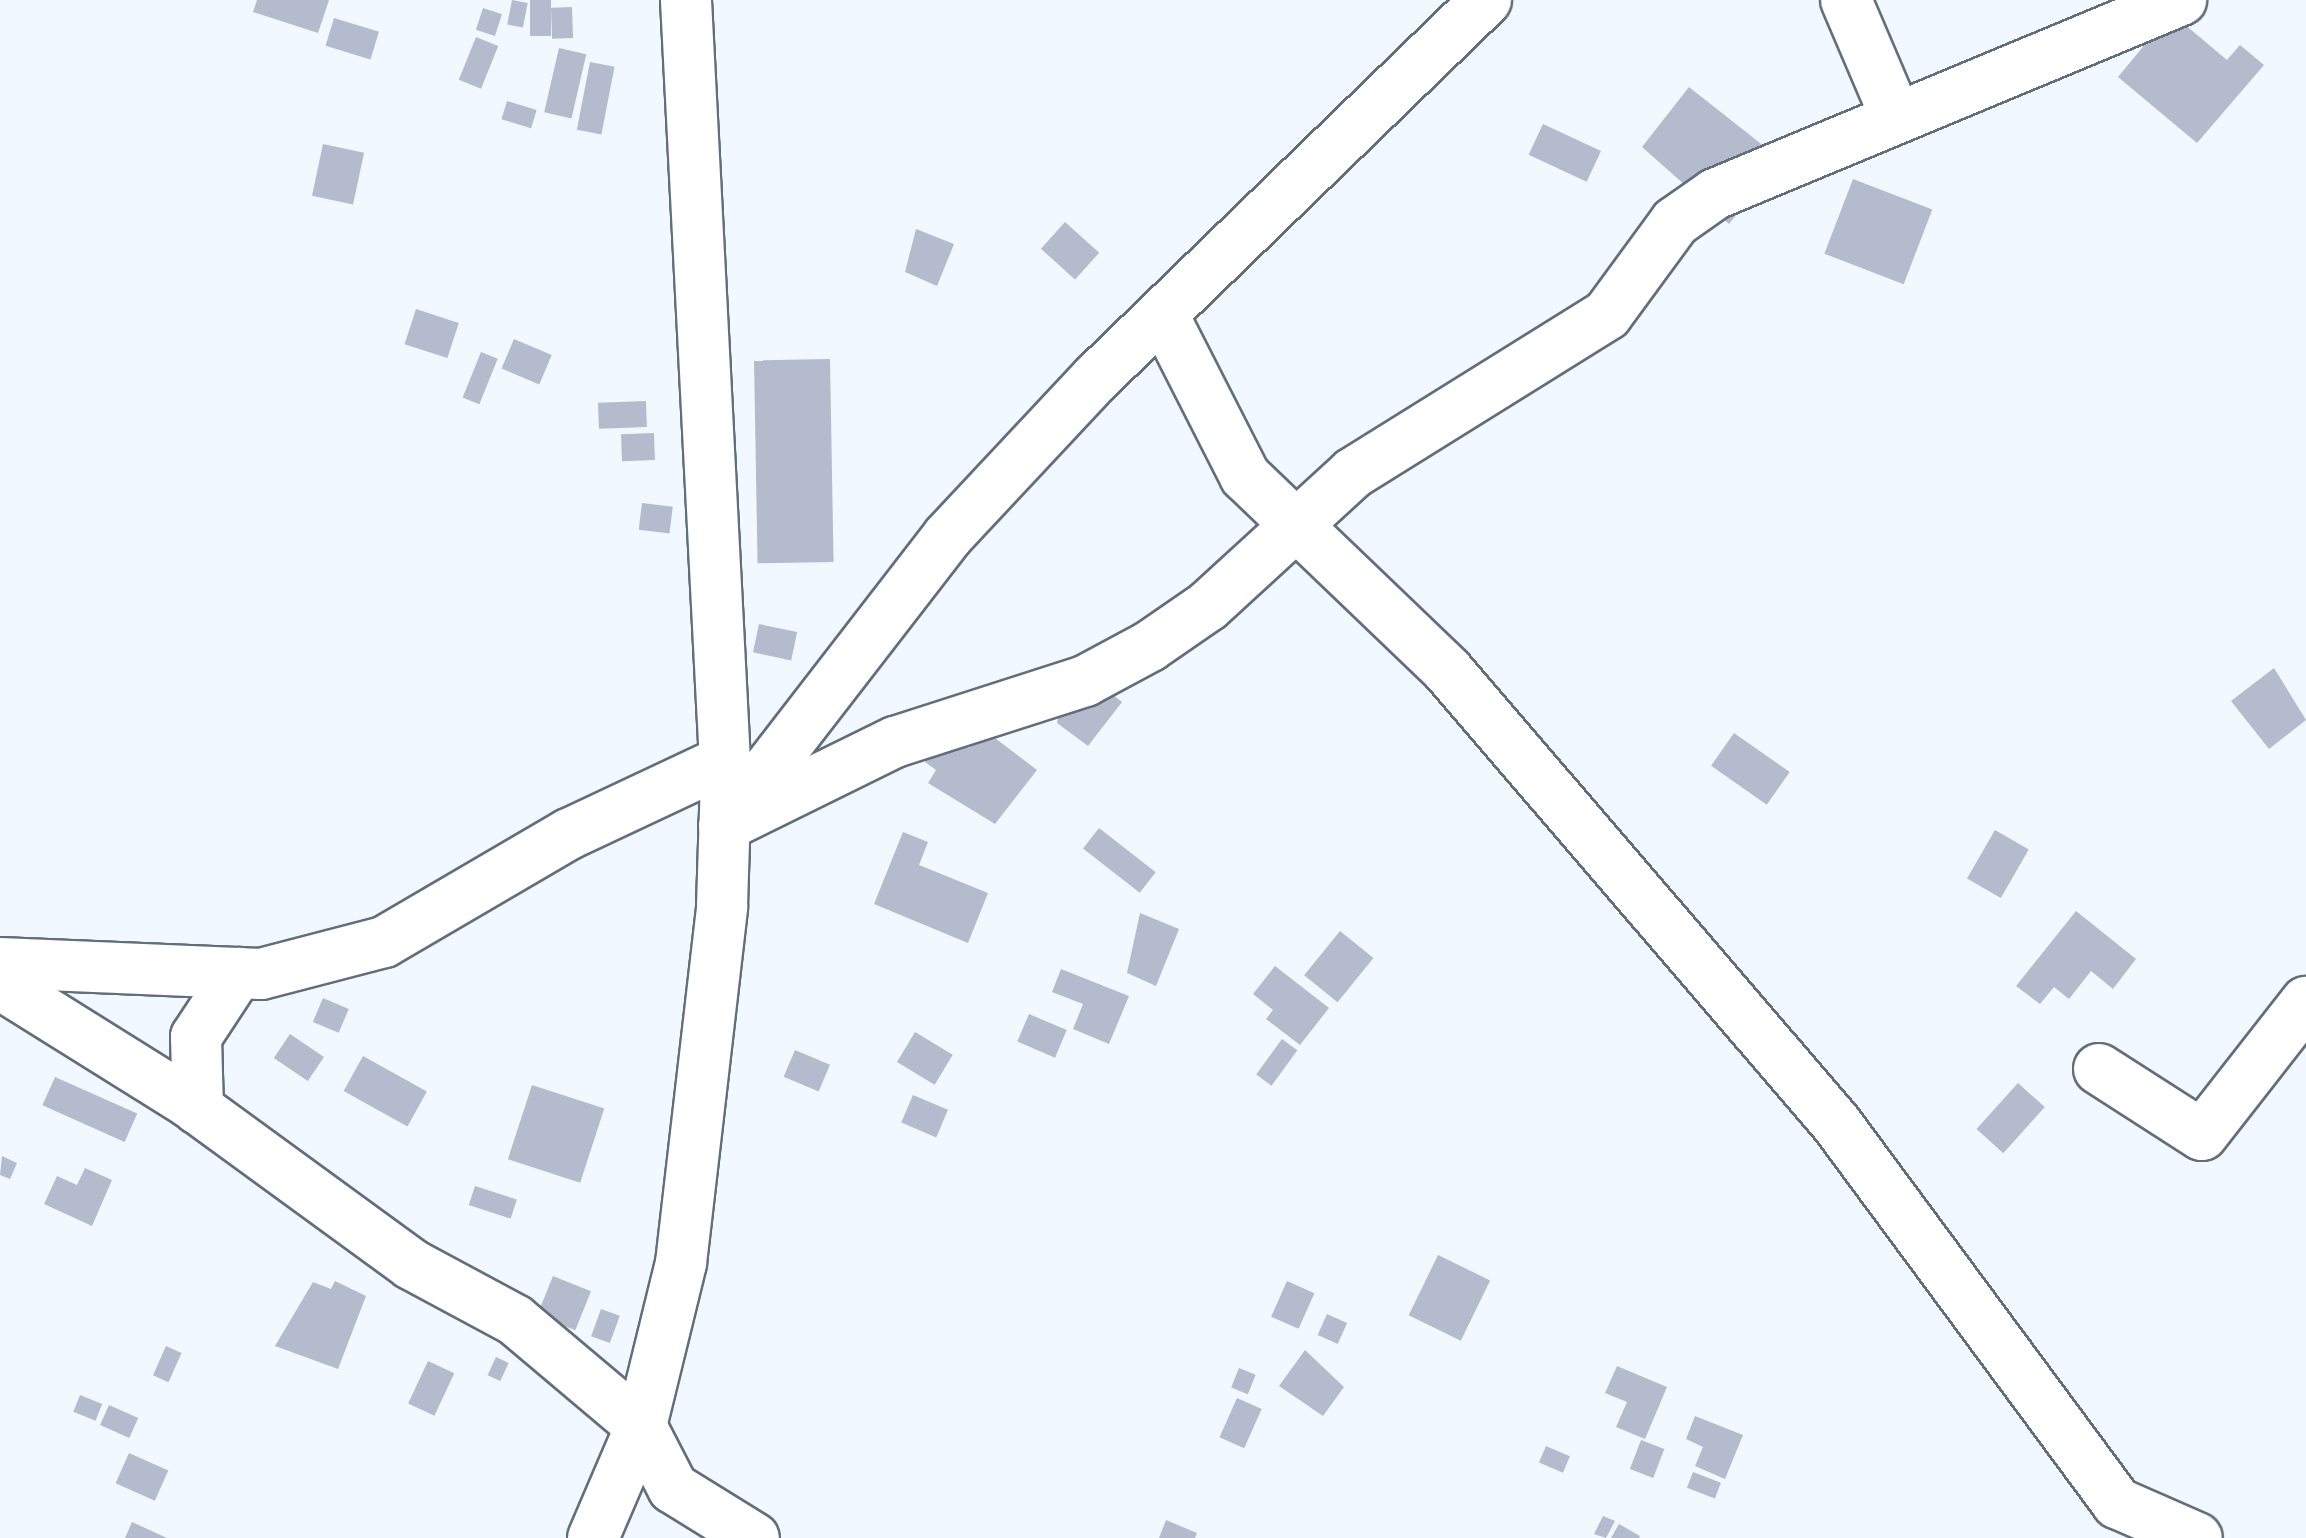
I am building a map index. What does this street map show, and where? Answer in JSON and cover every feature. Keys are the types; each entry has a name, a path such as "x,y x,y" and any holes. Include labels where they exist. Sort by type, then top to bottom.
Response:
{"street":[{"path":"594,1538 640,1426 681,1263 724,826 686,0"},
{"path":"724,826 948,536 1163,315 1486,0"},
{"path":"1846,0 1895,115"},
{"path":"724,826 895,742 1086,681 1208,606 1290,523 1402,437 1606,315 1675,222 1715,194 1895,115 2181,0"},
{"path":"1163,315 1245,476 1448,671 1836,1123 2117,1503 2196,1538"},
{"path":"0,962 238,973 384,942 569,834 724,761"},
{"path":"198,1109 196,1037 238,973"},
{"path":"0,984 198,1109 411,1264 515,1320 640,1426 672,1488 754,1538"},
{"path":"2099,1069 2202,1135 2306,1002"}],"building":[{"path":"257,0 329,0 318,33 253,12"},
{"path":"512,0 528,3 523,28 507,25"},
{"path":"530,0 551,0 551,36 530,36"},
{"path":"572,7 573,38 552,39 551,8"},
{"path":"483,8 502,14 495,36 476,30"},
{"path":"2171,13 2227,60 2240,45 2264,65 2197,143 2118,77"},
{"path":"334,18 379,32 370,59 326,46"},
{"path":"476,37 498,46 481,89 459,80"},
{"path":"559,48 586,54 571,119 544,112"},
{"path":"590,62 615,67 601,135 577,130"},
{"path":"1689,87 1765,147 1757,189 1729,224 1642,147"},
{"path":"507,101 537,110 531,128 501,119"},
{"path":"1543,124 1601,151 1587,182 1529,155"},
{"path":"323,144 364,153 353,205 312,196"},
{"path":"1853,179 1932,209 1904,284 1824,254"},
{"path":"1065,222 1099,253 1075,280 1041,249"},
{"path":"916,229 954,244 937,286 905,272"},
{"path":"416,309 459,323 447,358 405,344"},
{"path":"514,339 552,355 539,384 501,368"},
{"path":"481,352 498,359 479,404 463,397"},
{"path":"830,359 834,562 758,563 754,360"},
{"path":"646,401 647,427 599,429 598,403"},
{"path":"654,433 655,460 622,461 621,434"},
{"path":"642,503 673,507 669,534 639,530"},
{"path":"759,624 797,632 791,660 753,652"},
{"path":"1071,662 1122,702 1088,746 1057,723"},
{"path":"2274,668 2306,720 2269,749 2231,701"},
{"path":"983,729 1037,770 995,824 928,783 936,770 925,762 949,732 969,748"},
{"path":"1734,733 1790,772 1767,805 1711,766"},
{"path":"1099,828 1156,872 1140,893 1083,848"},
{"path":"1995,830 2029,850 2001,898 1967,878"},
{"path":"903,832 928,842 919,865 988,893 968,943 874,904"},
{"path":"2076,911 2136,959 2113,989 2091,971 2069,999 2054,987 2040,1004 2016,986"},
{"path":"1140,913 1179,929 1156,986 1127,973"},
{"path":"1340,931 1373,958 1338,1002 1304,975"},
{"path":"1275,966 1329,1008 1300,1045 1266,1019 1273,1010 1253,994"},
{"path":"1061,969 1129,996 1109,1044 1073,1029 1083,1004 1052,992"},
{"path":"323,998 349,1009 339,1033 313,1022"},
{"path":"1029,1014 1067,1030 1055,1058 1017,1042"},
{"path":"915,1032 953,1055 935,1085 897,1062"},
{"path":"290,1034 324,1057 308,1081 274,1058"},
{"path":"1282,1039 1297,1050 1272,1086 1256,1075"},
{"path":"795,1050 830,1065 819,1092 784,1077"},
{"path":"363,1056 427,1091 407,1126 344,1091"},
{"path":"55,1077 137,1114 125,1142 42,1105"},
{"path":"2018,1083 2045,1107 2003,1153 1977,1129"},
{"path":"532,1085 604,1108 580,1183 508,1159"},
{"path":"913,1095 948,1110 936,1137 901,1123"},
{"path":"2,1156 17,1163 10,1179 0,1175"},
{"path":"85,1168 112,1180 92,1226 44,1204 57,1176 77,1185"},
{"path":"475,1186 517,1200 511,1219 469,1205"},
{"path":"1438,1255 1490,1280 1461,1341 1409,1315"},
{"path":"553,1276 591,1291 575,1330 537,1315"},
{"path":"335,1281 366,1296 338,1369 275,1346 313,1282 331,1289"},
{"path":"1287,1281 1314,1293 1299,1329 1271,1317"},
{"path":"601,1309 620,1316 610,1343 591,1336"},
{"path":"1327,1314 1347,1323 1338,1344 1318,1335"},
{"path":"166,1346 182,1353 169,1382 153,1375"},
{"path":"1305,1350 1344,1387 1323,1416 1279,1386"},
{"path":"496,1357 509,1363 500,1381 488,1375"},
{"path":"428,1361 454,1373 434,1416 408,1404"},
{"path":"1617,1366 1667,1387 1645,1439 1616,1427 1627,1402 1605,1393"},
{"path":"1239,1368 1256,1375 1248,1394 1231,1387"},
{"path":"80,1395 102,1404 96,1421 73,1412"},
{"path":"1237,1398 1262,1409 1244,1448 1220,1437"},
{"path":"109,1405 138,1418 129,1438 100,1425"},
{"path":"1695,1416 1743,1435 1725,1479 1695,1466 1703,1447 1686,1439"},
{"path":"1641,1440 1664,1449 1653,1478 1630,1469"},
{"path":"1546,1446 1570,1456 1563,1473 1539,1463"},
{"path":"129,1453 168,1470 155,1501 116,1483"},
{"path":"1693,1472 1721,1483 1715,1499 1687,1488"},
{"path":"1603,1516 1615,1521 1606,1538 1594,1534"},
{"path":"1166,1520 1197,1533 1195,1538 1159,1538"},
{"path":"132,1522 167,1538 125,1538"},
{"path":"1619,1524 1640,1536 1639,1538 1611,1538"}]}
